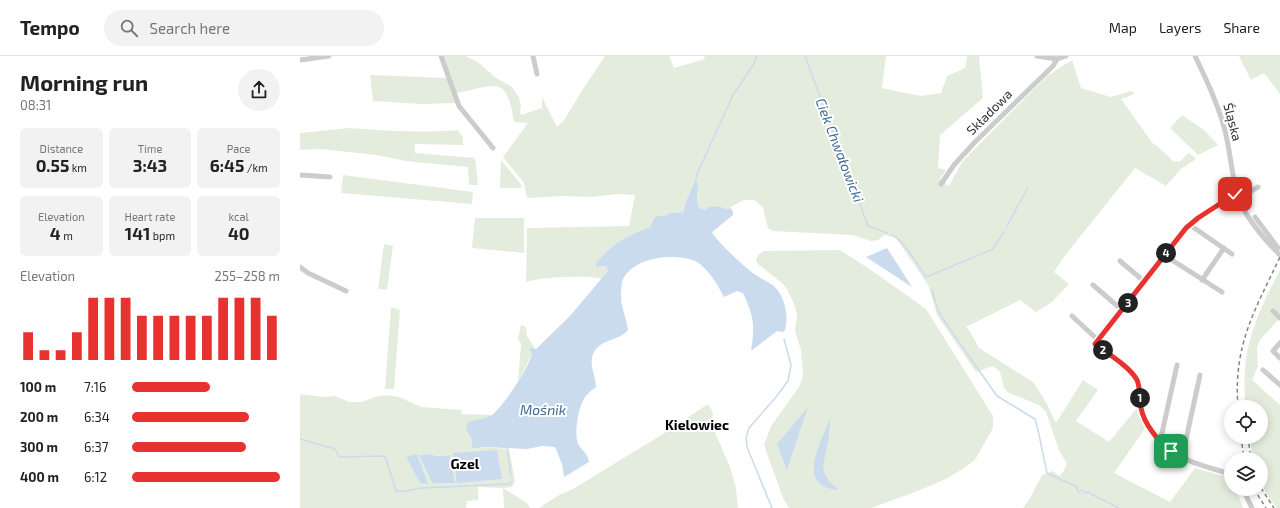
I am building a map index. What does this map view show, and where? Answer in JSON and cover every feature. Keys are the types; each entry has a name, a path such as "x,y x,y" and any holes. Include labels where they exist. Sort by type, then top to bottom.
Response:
{"street":[{"path":"300,60 329,56"},
{"path":"441,56 459,106 493,148"},
{"path":"533,56 537,74"},
{"path":"1037,56 1056,59 1066,56"},
{"name":"Śląska","path":"1195,56 1219,112 1225,131 1238,196 1249,216 1280,255"},
{"name":"Składowa","path":"941,184 961,156 1001,115 1055,64 1056,59"},
{"path":"300,175 330,177"},
{"path":"1224,472 1205,467 1182,458 1167,448 1158,438 1144,417 1141,408 1139,387 1136,379 1128,370 1095,344 1145,282 1164,255 1190,225 1203,214 1258,187"},
{"name":"Śląska","path":"1255,217 1278,248 1275,250"},
{"path":"1190,225 1232,254"},
{"path":"1202,280 1224,248"},
{"path":"1164,255 1222,292"},
{"path":"1120,261 1145,282"},
{"path":"300,267 308,273 346,291"},
{"path":"1092,285 1122,310"},
{"path":"1273,311 1280,318"},
{"path":"1072,316 1098,340"},
{"path":"1280,343 1273,351 1280,358"},
{"path":"1158,438 1162,433 1178,365"},
{"path":"1263,370 1279,382"},
{"path":"1182,458 1200,375"},
{"path":"1246,496 1252,508"}],"green space":[{"path":"443,56 466,56 479,63 496,78 511,86 519,97 521,115 542,108 542,97 557,127 563,122 605,56 669,56 674,68 705,59 704,56 886,56 882,88 920,96 941,93 947,76 965,68 967,56 979,56 983,98 940,135 938,168 946,170 940,179 949,186 962,162 1047,76 1072,60 1081,88 1111,97 1131,91 1135,94 1121,99 1154,145 1155,144 1174,162 1179,162 1189,153 1196,159 1181,169 1166,186 1135,168 1063,258 1054,272 1069,284 1052,302 1036,312 1020,300 966,327 979,348 1033,382 1046,402 1056,423 1083,380 1098,390 1076,421 1109,442 1137,408 1146,427 1114,473 1170,502 1195,468 1224,476 1224,496 1239,496 1243,508 1023,508 1042,475 1053,471 1059,476 1067,464 1059,450 1046,412 1039,405 1009,393 1004,388 1000,372 993,366 976,372 937,315 929,287 896,238 885,235 878,240 871,241 852,235 772,231 768,228 763,208 755,200 744,200 727,209 716,207 706,211 698,208 698,183 695,181 683,212 658,216 652,222 650,227 635,233 612,247 596,263 596,267 606,266 608,271 602,279 564,277 526,282 527,228 629,226 635,195 617,194 591,197 563,196 527,198 524,183 503,157 528,123 514,122 511,106 507,96 503,89 497,86 456,93"},
{"path":"1239,56 1280,56 1280,94 1264,73 1251,80"},
{"path":"370,75 447,78 456,103 422,104 373,101"},
{"path":"1182,115 1204,130 1218,145 1198,155 1170,128"},
{"path":"350,128 404,131 458,130 463,138 463,145 415,144 415,153 475,158 478,185 469,185 468,167 405,161 377,155 320,149 300,150 300,133"},
{"path":"501,160 520,183 522,188 500,188"},
{"path":"343,175 473,192 472,204 341,193"},
{"path":"475,218 524,218 524,253 472,248"},
{"path":"384,244 393,246 387,290 378,289"},
{"path":"840,250 926,309 993,416 993,428 975,460 946,479 915,492 871,508 789,508 783,498 764,445 771,426 799,387 803,376 801,350 795,331 797,314 787,289 782,283 758,264 756,259 759,254 764,251"},
{"path":"1280,270 1280,318 1260,340 1257,347 1258,366 1252,380 1280,405 1280,508 1277,508 1268,496 1268,452 1252,452 1251,444 1268,444 1268,400 1245,400 1244,387 1247,352 1251,336 1264,303"},
{"path":"391,307 400,310 394,389 385,389"},
{"path":"521,325 526,327 527,336 536,350 531,348 529,349 532,354 518,382 521,344 518,339"},
{"path":"300,394 324,397 335,396 349,402 362,402 375,397 387,395 399,397 421,407 461,410 462,414 492,415 469,435 481,448 509,449 515,481 512,487 478,487 478,500 467,501 466,508 300,508","holes":["427,454 438,456 450,455 432,483 419,455","417,455 419,460 420,483 406,457"]},
{"path":"708,404 713,413 712,420 714,430 730,467 736,488 738,508 539,508 663,434"},
{"path":"503,488 527,503 530,508 504,508"}],"water":[{"name":"Mośnik","path":"695,181 698,183 697,202 699,208 706,210 708,207 718,206 727,209 731,208 733,215 712,232 719,242 751,272 778,290 784,302 787,321 784,332 777,331 751,351 753,321 743,293 737,291 724,297 707,271 693,260 663,257 643,262 634,267 627,274 622,283 621,302 628,330 619,337 598,347 592,358 596,387 588,393 581,405 576,435 578,444 586,454 589,462 564,477 562,464 555,447 542,446 527,449 486,447 472,448 472,439 466,428 468,422 492,415 503,403 530,361 532,354 529,349 536,349 569,317 608,271 606,266 596,267 596,263 608,250 621,241 650,227 654,218 670,213 683,212"},
{"path":"887,248 912,287 866,257"},
{"path":"808,407 787,470 777,444"},
{"path":"830,418 829,437 823,466 829,481 839,490 825,487 817,481 814,472 814,462 817,451"},
{"path":"497,450 502,479 457,483 453,453"},
{"path":"417,454 428,484 420,483 406,457"},
{"path":"427,454 438,456 450,455 455,483 432,483 419,455"}],"waterway":[{"path":"695,183 698,172 733,95 754,64 757,56"},
{"name":"Ciek Chwałowicki","path":"805,56 868,226 887,233"},
{"path":"1007,226 1028,187"},
{"path":"892,235 906,247 926,277 993,249 1004,232"},
{"name":"Ciek Chwałowicki","path":"932,290 938,310 945,322 997,396 1035,419 1047,473 1077,487 1079,492 1082,490 1086,493 1089,492 1119,508"},
{"path":"772,508 747,447 746,438 749,428 788,381 791,365 784,339"},
{"path":"300,439 335,449 339,457 385,456 396,491 408,492 409,490 423,488 509,484 512,482"},
{"path":"507,447 511,476"}],"railway":[{"path":"1238,400 1237,385 1242,346 1254,311 1280,257"},
{"path":"1242,444 1243,452"},
{"path":"1249,444 1250,452"},
{"path":"1258,496 1266,508"},
{"path":"1266,496 1274,508"}],"district":[{"name":"Kielowiec","path":"697,424"},
{"name":"Gzel","path":"465,463"}],"route":[{"path":"1171,451 1156,436 1146,422 1141,408 1139,387 1134,376 1095,344 1186,228 1198,218 1235,194"}]}
